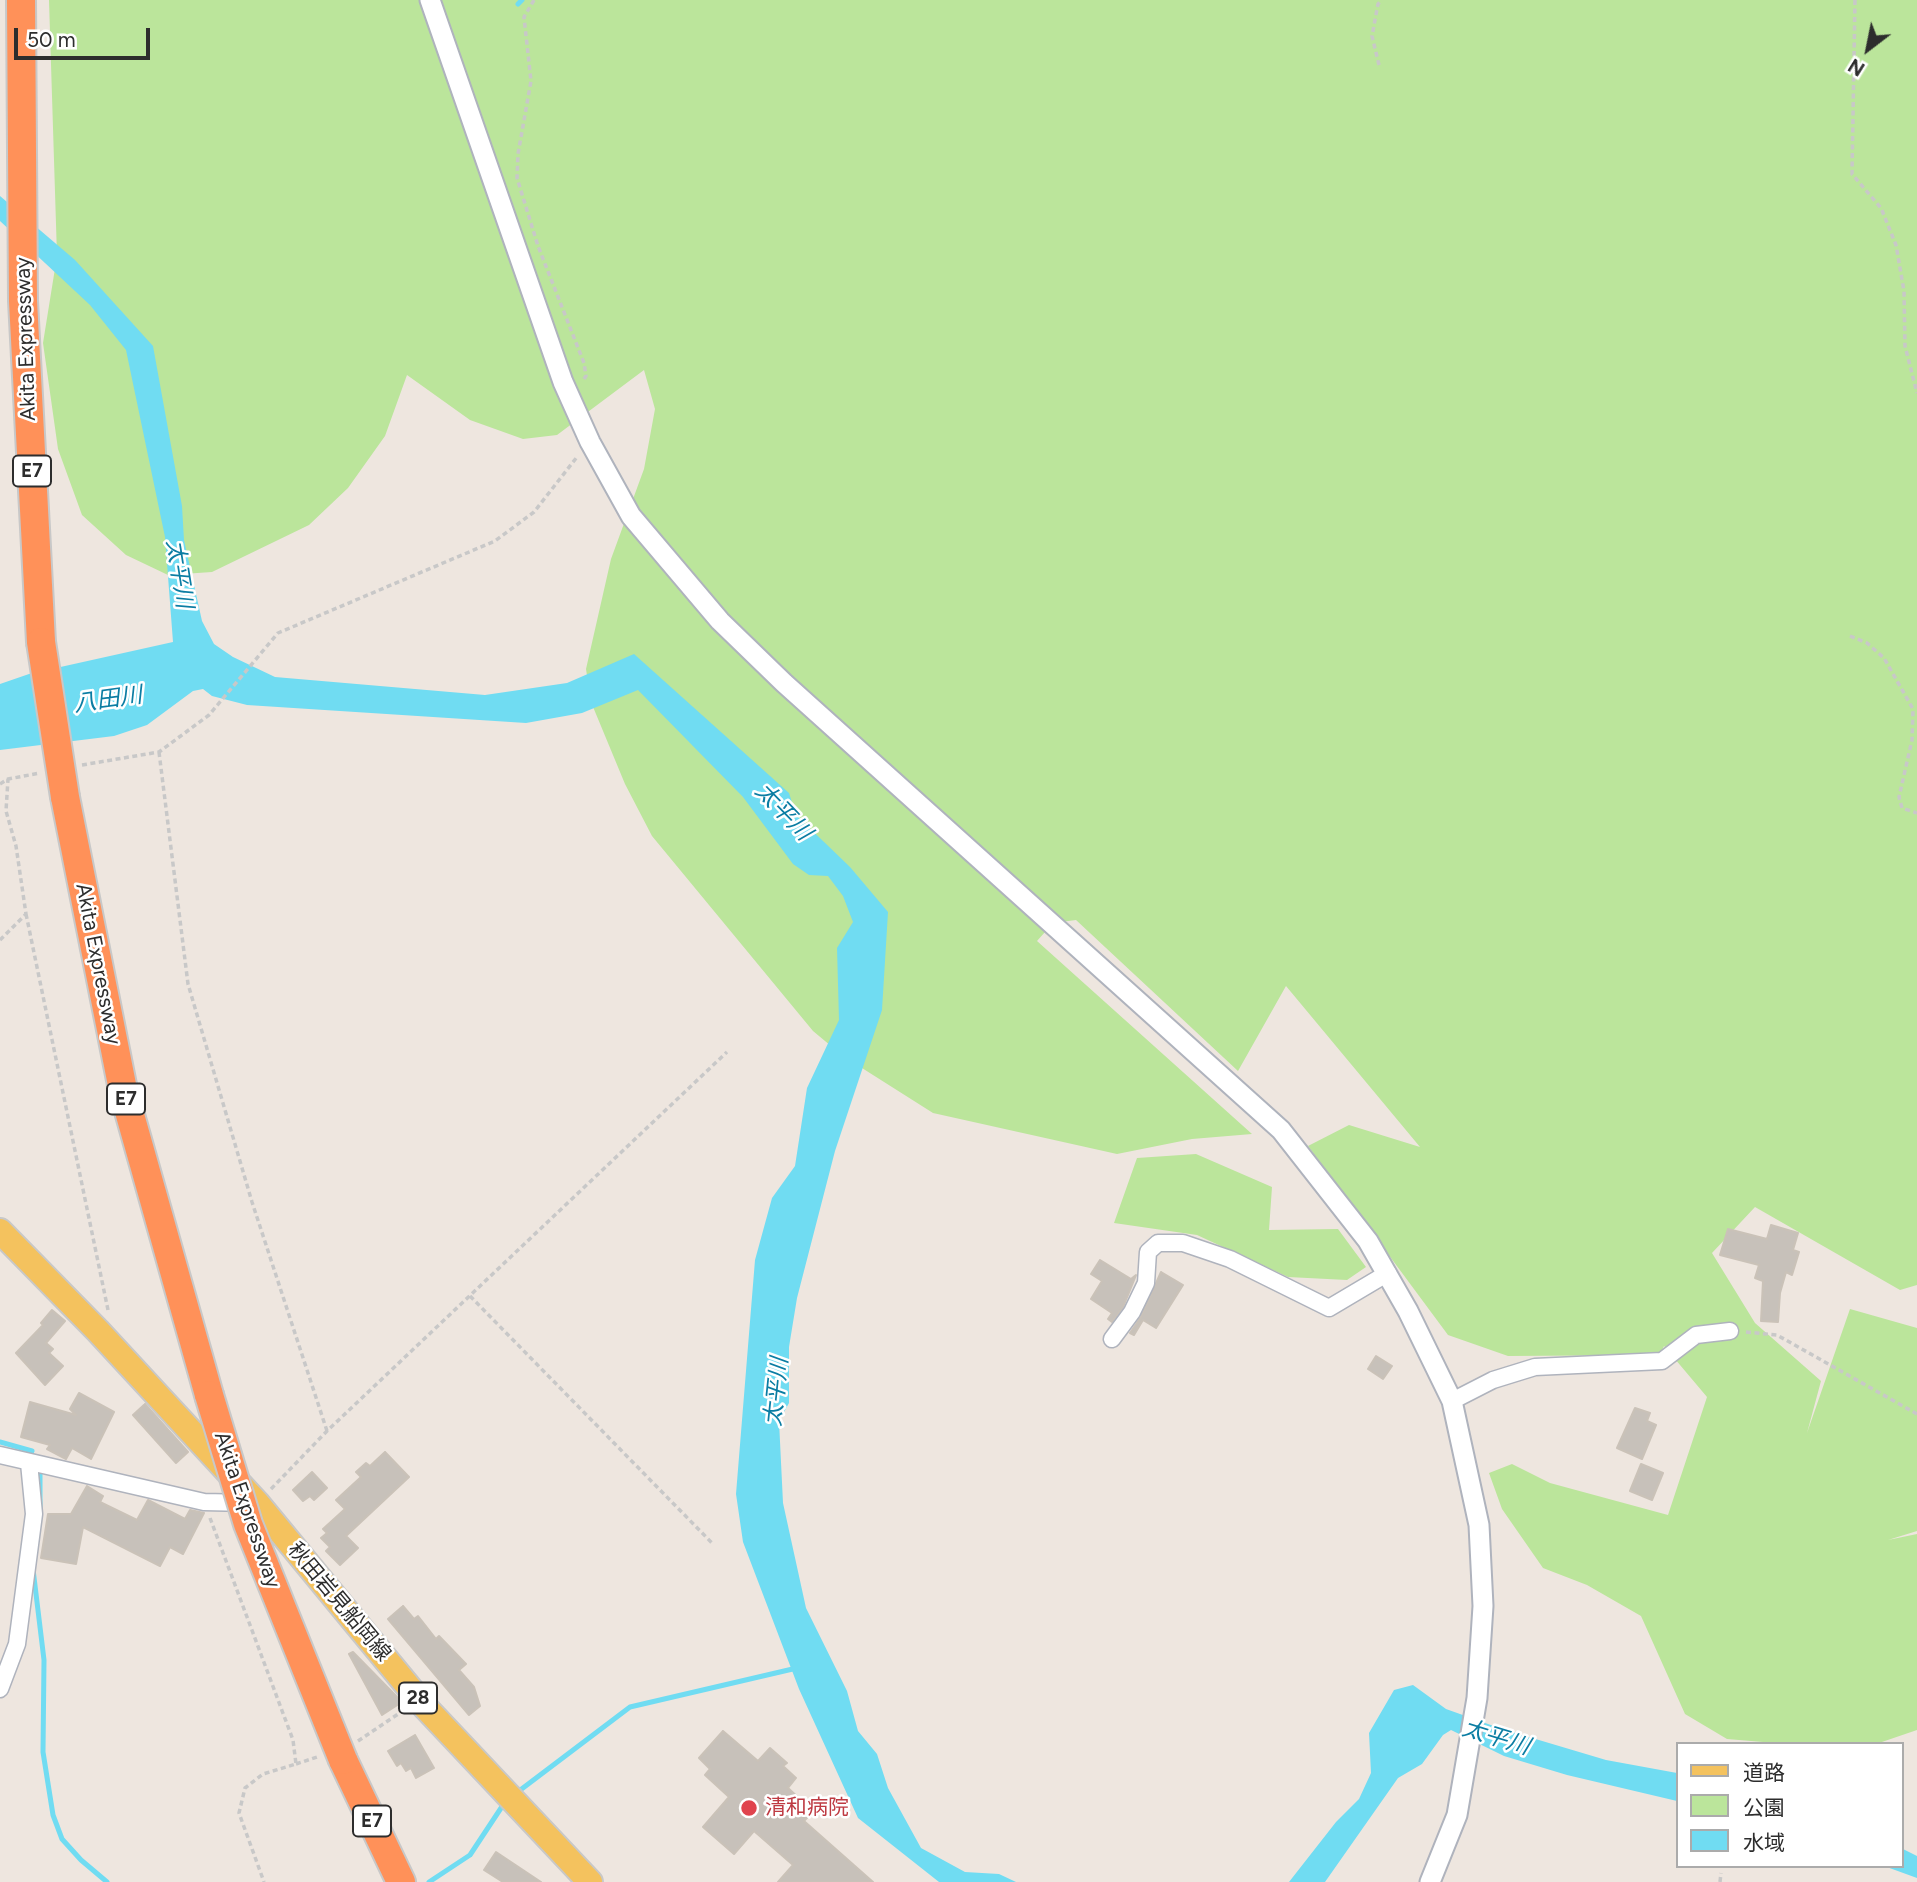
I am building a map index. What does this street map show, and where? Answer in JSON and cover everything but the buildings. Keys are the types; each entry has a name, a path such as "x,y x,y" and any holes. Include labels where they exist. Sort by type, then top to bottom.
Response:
{"highway":[{"name":"Akita Expressway","path":"21,12 23,301 41,642 65,797 123,1090 248,1524 339,1753 401,1882"}],"main road":[{"name":"秋田岩見船岡線","path":"0,1231 98,1331 257,1503 420,1700 590,1882"}],"street":[{"path":"430,0 566,391 590,442 631,516 720,621 784,683 1281,1130 1368,1241 1388,1273 1452,1401 1479,1525 1483,1606 1477,1698 1457,1815 1430,1882"},
{"path":"1112,1339 1132,1312 1146,1283 1148,1252 1158,1243 1183,1243 1230,1259 1329,1308 1388,1273"},
{"path":"1452,1401 1493,1380 1535,1367 1662,1361 1696,1335 1730,1331"},
{"path":"0,1455 204,1502 257,1503"},
{"path":"0,1689 17,1644 34,1514 29,1463"}],"path":[{"path":"534,0 524,17 531,81 518,154 517,178 538,246 584,363 586,376 578,386 566,391"},
{"path":"1379,65 1372,36 1378,4 1382,0"},
{"path":"1855,0 1853,174 1881,208 1896,245 1904,291 1905,346 1917,393"},
{"path":"327,1431 252,1202 188,984 159,752 209,715 278,633 495,541 534,512 590,442"},
{"path":"1850,636 1867,643 1884,658 1913,709 1912,740 1899,797 1902,808 1917,813"},
{"path":"0,784 8,779 6,811 16,846 26,914 109,1314"},
{"path":"0,940 26,914"},
{"path":"257,1503 327,1431 727,1052"},
{"path":"470,1296 712,1543"},
{"path":"1730,1331 1777,1335 1917,1414"},
{"path":"204,1502 293,1740 296,1765"},
{"path":"264,1882 239,1813 245,1788 264,1774 339,1753 420,1700"},
{"path":"1720,1882 1721,1873"}],"green space":[{"path":"49,0 1917,0 1917,1285 1900,1290 1755,1207 1712,1253 1755,1323 1821,1381 1807,1433 1850,1309 1917,1328 1917,1531 1888,1540 1917,1534 1917,1730 1882,1742 1763,1742 1727,1739 1685,1714 1641,1616 1587,1585 1543,1568 1502,1509 1489,1473 1512,1464 1550,1483 1668,1515 1707,1397 1664,1346 1660,1355 1508,1356 1448,1335 1308,1146 1349,1125 1420,1147 1286,986 1238,1071 1076,920 1053,923 1037,941 1252,1134 1192,1139 1117,1154 933,1113 843,1056 813,1031 652,836 625,784 591,702 586,669 611,559 644,469 655,409 644,370 557,435 523,439 470,420 407,375 385,436 348,488 309,525 212,572 168,575 126,555 82,515 58,449 43,343 57,256"},
{"path":"1196,1154 1272,1187 1269,1230 1338,1229 1366,1267 1347,1280 1288,1277 1197,1235 1114,1223 1137,1158"}],"water":[{"path":"0,196 75,260 153,346 182,506 184,540 202,621 214,644 233,657 275,677 485,695 567,683 634,654 789,793 796,815 850,867 888,912 882,1010 835,1151 797,1298 789,1347 789,1403 779,1421 783,1503 806,1608 847,1691 858,1731 877,1754 888,1788 921,1848 965,1872 999,1874 1016,1882 939,1882 858,1818 799,1689 743,1542 736,1494 755,1260 772,1198 795,1166 807,1088 839,1020 837,948 853,922 843,896 828,876 809,875 793,864 743,797 638,690 582,713 526,723 247,705 212,696 203,689 193,691 147,725 114,736 0,750 0,684 29,674 173,642 165,537 126,350 90,305 0,221"},
{"name":"太平川","path":"1413,1685 1446,1709 1502,1729 1606,1760 1675,1773 1675,1801 1567,1775 1504,1756 1451,1730 1443,1735 1422,1764 1398,1778 1325,1882 1289,1882 1336,1822 1359,1799 1371,1773 1369,1733 1394,1690"},
{"path":"1903,1849 1917,1856 1917,1878 1890,1868 1903,1868"}],"waterway":[{"path":"518,4 522,0"},
{"path":"0,1442 32,1451"},
{"path":"40,1472 40,1510"},
{"path":"33,1569 44,1660 43,1752 53,1815 62,1839 107,1882"},
{"path":"515,1794 630,1707 797,1668"},
{"path":"429,1882 470,1855 505,1802"}],"place":[{"name":"清和病院","path":"749,1808"}],"water label":[{"name":"八田川","path":"108,700"}]}
